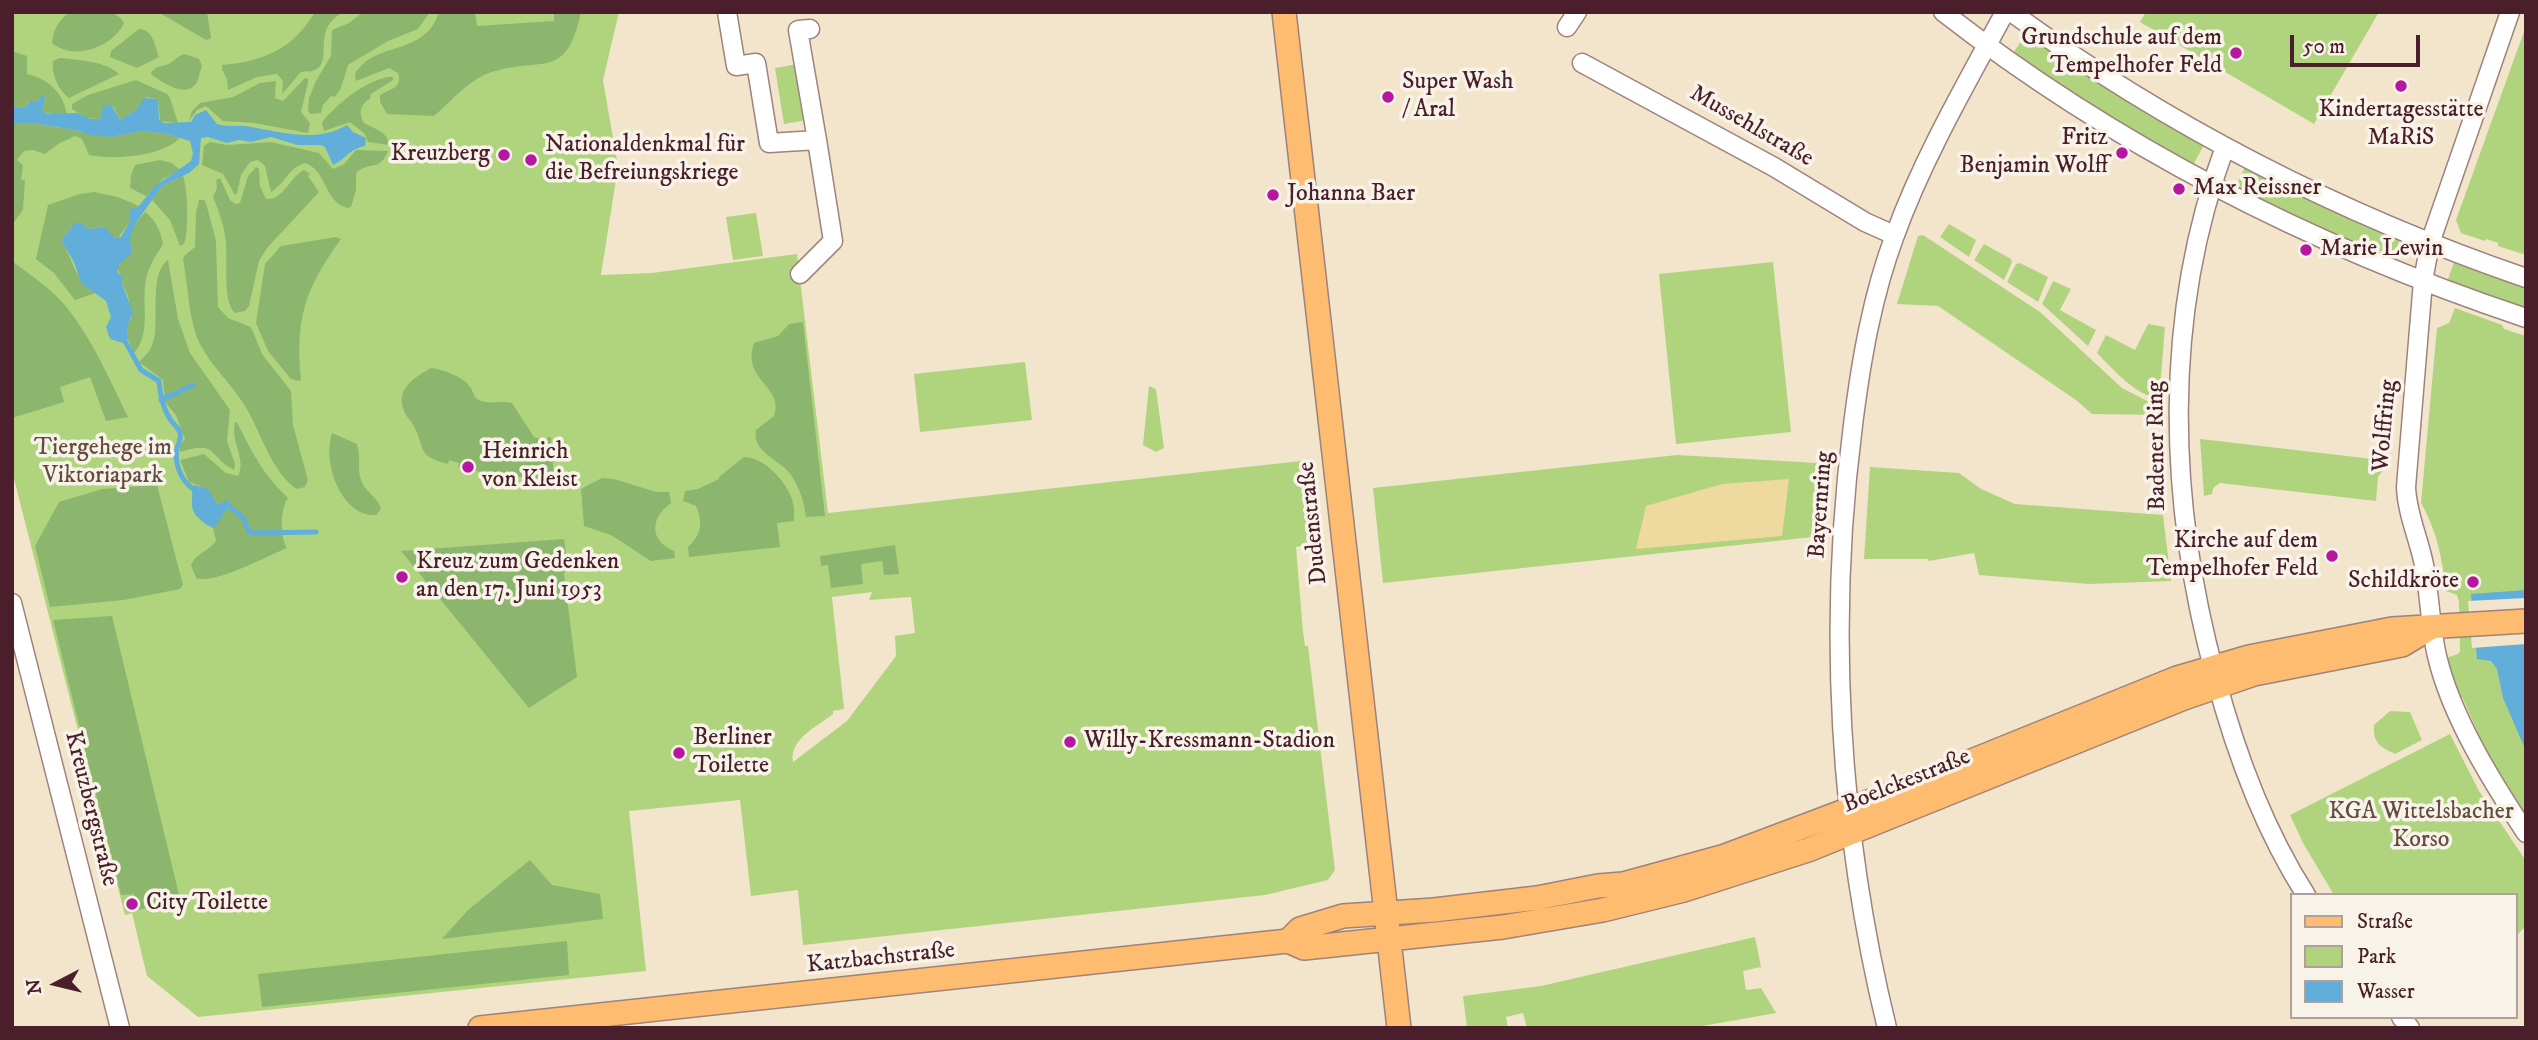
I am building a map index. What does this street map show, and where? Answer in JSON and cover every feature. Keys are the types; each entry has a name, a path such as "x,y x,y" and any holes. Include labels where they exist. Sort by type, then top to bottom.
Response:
{"main road":[{"name":"Dudenstraße","path":"1284,12 1399,1028"},
{"name":"Boelckestraße","path":"1386,914 1434,911 1623,884 1852,821 2156,709 2215,677 2392,629 2526,621"},
{"name":"Boelckestraße","path":"1389,940 1554,919 1684,890 1768,864 1852,821"},
{"path":"1550,895 1554,919"},
{"name":"Katzbachstraße","path":"1288,941 1300,929 1343,916 1386,914"},
{"name":"Katzbachstraße","path":"480,1028 620,1021 1288,941 1304,948 1389,940"}],"street":[{"path":"727,12 736,66 756,63 769,142 817,140"},
{"path":"1943,12 2086,112 2211,185 2304,231 2423,281 2526,318"},
{"name":"Bayernring","path":"1887,1028 1863,911 1844,759 1839,655 1847,481 1863,358 1878,290 1895,235 1923,171 2004,12"},
{"path":"2011,12 2090,67 2225,147 2338,203 2430,243 2526,278"},
{"name":"Wolffring","path":"2510,12 2430,243 2423,281 2406,487 2408,511 2426,574 2438,661 2466,730 2490,776 2526,833"},
{"path":"800,275 833,241 798,30 810,29"},
{"name":"Mussehlstraße","path":"1582,63 1774,167 1866,222 1895,235"},
{"name":"Badener Ring","path":"2225,147 2211,185 2195,247 2183,318 2178,421 2183,517 2197,605 2215,677 2244,769 2271,831 2305,893"},
{"name":"Kreuzbergstraße","path":"13,611 120,1028"}],"green space":[{"name":"Tiergehege im Viktoriapark","path":"12,12 619,12 603,80 618,167 601,275 652,273 797,254 828,513 1301,461 1309,545 1296,547 1303,632 1305,646 1308,646 1335,870 1328,880 1265,895 803,945 798,890 751,896 740,800 629,811 646,971 198,1017 147,976 132,913 125,915 12,471","holes":["872,592 869,600 911,597 915,633 895,636 896,656 847,721 793,762 795,747 800,740 833,714 833,711 844,709 832,597"]},
{"path":"70,12 108,12 115,14 124,23 111,39 102,45 71,51 52,43 57,25"},
{"path":"158,12 207,12 211,38 206,40"},
{"path":"315,12 344,12 333,19 327,28 319,67 301,72 282,94 283,81 277,74 257,77 228,90 222,65 251,60 276,51 297,36"},
{"path":"363,12 430,12 418,29 388,41 348,65 341,88 335,97 331,96 323,105 321,113 310,114 309,98 331,56 332,30 349,23"},
{"path":"439,12 475,12 477,26 554,21 554,12 581,12 568,49 559,58 489,73 466,87 434,116 387,114 380,102 380,95 397,85 398,73 389,68 356,81 355,74 364,63 375,56 423,36"},
{"path":"2146,12 2379,12 2314,124 2140,22"},
{"path":"2526,26 2526,255 2498,246 2498,243 2461,233 2456,220"},
{"path":"139,29 150,35 159,57 137,68 110,57 111,51"},
{"path":"2026,34 2098,82 2204,145 2193,165 2102,112 2013,53"},
{"path":"12,51 27,56 27,74 48,83 58,93 67,115 43,113 45,97 28,103 23,108 12,106"},
{"path":"185,54 199,59 202,66 193,87 181,90 174,88 152,75 155,68"},
{"path":"60,58 99,64 119,74 69,98 59,87 53,71 53,61"},
{"path":"798,64 807,120 784,124 775,68"},
{"path":"393,77 393,80 371,94 361,112 364,123 383,133 389,145 368,142 365,134 350,122 324,131 322,122 344,101 359,89"},
{"path":"305,78 308,83 301,112 310,123 308,133 254,123 223,121 206,106 197,110 189,121 192,111 200,103 233,97 260,83 276,81 275,98 283,101"},
{"path":"136,80 167,94 178,123 160,121 158,99 146,97 137,109 120,120 114,107 109,105 103,108 100,119 85,118 72,109 72,104 88,95"},
{"path":"12,123 33,123 110,137 144,131 180,138 149,153 123,157 89,155 82,139 75,136 45,154 33,150 24,151 17,160 23,165 21,180 25,180 23,210 12,225"},
{"path":"210,142 228,145 271,142 319,153 333,169 344,164 356,150 388,151 381,162 356,173 356,190 351,207 348,208 334,200 318,173 305,163 294,169 271,192 265,166 258,160 250,162 241,175 235,195 223,174 202,165 204,146"},
{"path":"160,160 172,163 180,170 163,179 146,196 130,188 135,165"},
{"path":"256,167 259,169 260,186 266,199 277,196 304,170 310,174 308,176 319,192 267,248 259,261 249,306 245,311 235,313 228,298 224,230 213,197 217,188 216,180 220,178 230,200 235,204 240,203 248,176"},
{"path":"2245,167 2400,239 2392,261 2235,188"},
{"path":"183,176 187,220 186,238 180,246 170,220 152,200 162,186"},
{"path":"94,192 118,197 139,206 130,211 129,223 118,238 105,227 89,229 82,224 74,224 61,240 79,277 96,293 75,300 54,273 36,259 48,205"},
{"path":"199,200 206,203 216,241 218,307 228,318 251,327 262,354 291,391 293,425 308,480 305,487 296,489 278,469 247,409 210,360 196,335 183,260 195,247"},
{"path":"145,212 157,226 163,244 147,274 143,336 134,353 128,339 127,327 132,316 128,296 117,269 135,224"},
{"path":"756,213 763,256 733,260 726,217"},
{"path":"1949,224 1976,240 1969,257 1940,237"},
{"path":"1923,235 2040,312 2122,388 2159,407 2159,415 2092,414 2076,400 1938,306 1897,304 1918,236"},
{"path":"336,237 341,239 319,273 305,305 300,339 301,380 297,381 290,378 268,351 256,323 265,264 281,246"},
{"path":"1984,244 2011,259 2004,280 1974,260"},
{"path":"168,260 178,319 190,353 230,410 227,441 235,464 234,470 207,449 180,452 180,445 185,439 176,415 165,402 163,380 139,362 153,343 158,274"},
{"path":"12,261 52,292 73,316 99,358 128,417 106,421 90,377 60,387 64,402 12,418"},
{"path":"1773,262 1791,432 1676,444 1659,274"},
{"path":"2454,262 2526,287 2526,309 2447,282"},
{"path":"2020,263 2048,277 2038,302 2007,282 2016,264"},
{"path":"2053,281 2071,289 2060,310 2096,330 2088,346 2042,304"},
{"path":"2455,308 2526,336 2526,817 2486,751 2463,699 2458,695 2446,658 2460,651 2459,602 2457,595 2446,591 2438,545 2421,503 2437,328 2449,323"},
{"path":"803,322 825,516 806,517 794,480 762,450 756,438 756,430 774,416 776,406 774,397 753,366 754,343 778,336 789,324"},
{"path":"2148,324 2165,327 2159,399 2133,387 2097,353 2106,335 2135,350"},
{"path":"1025,362 1032,420 920,432 914,374"},
{"path":"431,368 463,380 479,400 512,403 534,437 551,437 554,479 491,474 458,467 459,463 449,460 448,464 428,456 423,450 415,427 405,414 402,396 408,385"},
{"path":"1149,386 1156,389 1164,448 1156,452 1143,445"},
{"path":"235,422 265,472 288,498 283,509 282,523 287,548 227,574 196,578 191,565 216,541 213,528 228,508 229,501 217,504 200,486 189,482 180,460 204,454 226,473 238,476 241,464 235,437"},
{"path":"332,433 357,444 361,480 381,509 376,515 353,507 337,486 330,458"},
{"path":"2200,439 2390,461 2378,477 2376,501 2220,483 2213,488 2212,494 2204,496"},
{"path":"1677,455 1818,463 1816,483 1825,492 1822,536 1383,583 1373,488"},
{"path":"744,457 752,458 768,467 781,480 791,496 794,521 777,523 780,547 689,557 688,547 699,533 700,518 696,506 683,501 685,491 698,489 719,479"},
{"path":"1870,467 1959,473 1981,489 2015,504 2163,515 2171,581 2089,584 1979,575 1974,553 1929,561 1864,559"},
{"path":"602,478 656,492 669,492 671,503 659,515 655,528 660,541 674,551 675,558 651,561 611,535 584,526 581,489"},
{"path":"157,485 183,585 180,589 124,600 50,607 35,546 59,502 102,489"},
{"path":"564,539 567,561 564,574 577,677 529,708 401,551"},
{"path":"895,545 899,574 884,575 882,561 861,564 863,584 831,588 828,565 821,566 820,556"},
{"path":"112,616 180,899 139,910 134,894 121,895 53,620"},
{"path":"2390,711 2410,712 2422,740 2395,754 2378,743 2374,731 2374,725"},
{"name":"KGA Wittelsbacher Korso","path":"2450,734 2479,791 2526,861 2526,926 2517,935 2517,893 2333,893 2290,815"},
{"path":"530,860 552,885 600,894 603,919 442,939 468,910"},
{"path":"1755,937 1761,967 1743,971 1746,990 1761,988 1776,1013 1691,1028 1527,1028 1523,1013 1506,1017 1508,1028 1467,1028 1463,996 1541,986"},
{"path":"567,941 569,975 262,1007 258,974"}],"sand":[{"path":"1789,479 1782,536 1636,549 1646,506 1722,484"}],"water":[{"path":"43,95 45,97 42,110 46,114 77,113 90,119 100,119 103,107 111,104 120,120 137,109 144,98 158,99 159,120 165,123 191,122 195,115 206,110 217,124 297,134 323,134 347,125 353,132 366,138 365,146 333,165 325,147 321,145 297,145 271,137 251,142 239,140 227,143 208,137 201,138 199,164 189,173 162,186 135,224 129,241 132,246 131,254 119,264 117,272 123,277 122,284 133,312 127,327 128,339 123,343 110,339 106,327 111,317 106,301 81,283 74,262 61,240 74,224 79,222 89,229 105,227 115,238 121,237 129,223 130,209 138,207 155,186 191,161 193,153 190,141 144,131 110,137 33,123 12,123 12,106 23,108"},
{"path":"194,485 208,489 217,504 229,500 228,508 213,528 200,520 193,511 191,489"},
{"path":"2526,590 2526,751 2503,698 2497,669 2491,661 2477,659 2471,594"}],"pier":[{"path":"2526,598 2526,644 2472,648 2468,601"}],"waterway":[{"path":"125,341 141,370 159,381 165,410 180,432 176,453 179,470 192,488"},
{"path":"161,400 193,385"},
{"path":"228,505 243,518 250,533 316,532"}],"place":[{"name":"Grundschule auf dem Tempelhofer Feld","path":"2236,53"},
{"name":"Kindertagesstätte MaRiS","path":"2401,86"},
{"name":"Super Wash / Aral","path":"1388,97"},
{"name":"Fritz Benjamin Wolff","path":"2122,153"},
{"name":"Kreuzberg","path":"504,155"},
{"name":"Nationaldenkmal für die Befreiungskriege","path":"531,160"},
{"name":"Max Reissner","path":"2179,189"},
{"name":"Johanna Baer","path":"1273,195"},
{"name":"Marie Lewin","path":"2306,250"},
{"name":"Heinrich von Kleist","path":"468,467"},
{"name":"Kirche auf dem Tempelhofer Feld","path":"2332,556"},
{"name":"Kreuz zum Gedenken an den 17. Juni 1953","path":"402,577"},
{"name":"Schildkröte","path":"2473,582"},
{"name":"Willy-Kressmann-Stadion","path":"1070,742"},
{"name":"Berliner Toilette","path":"679,753"},
{"name":"City Toilette","path":"132,904"}]}
